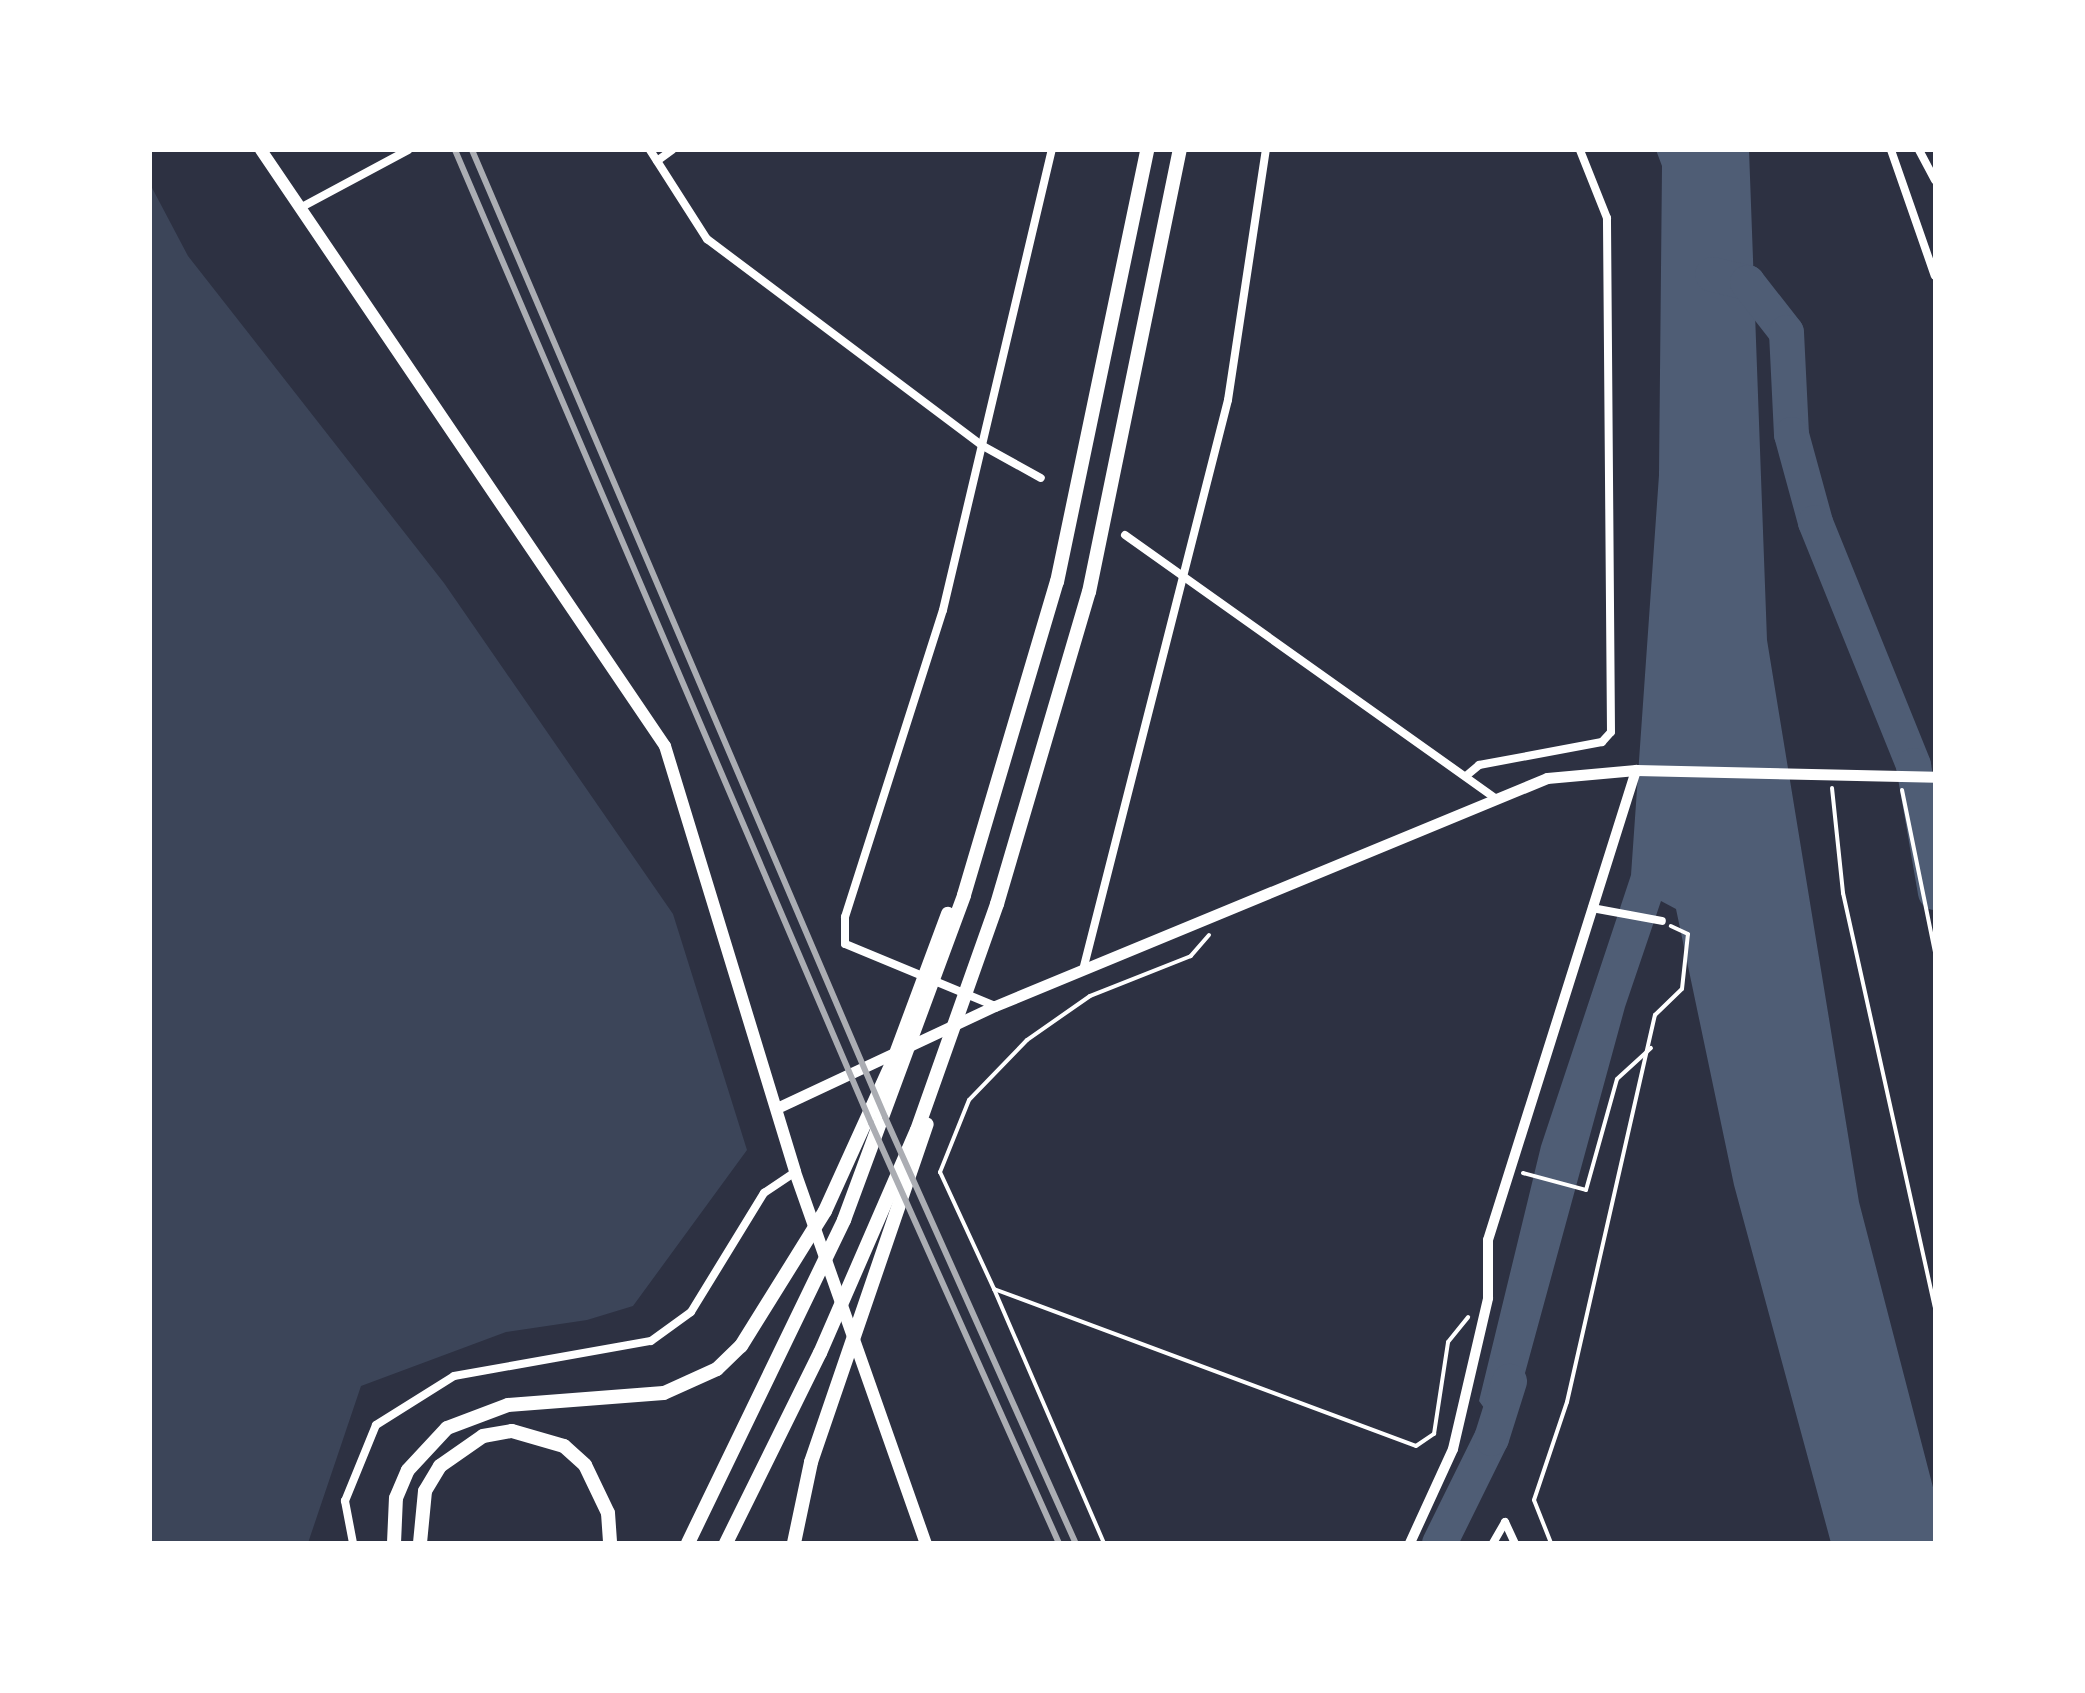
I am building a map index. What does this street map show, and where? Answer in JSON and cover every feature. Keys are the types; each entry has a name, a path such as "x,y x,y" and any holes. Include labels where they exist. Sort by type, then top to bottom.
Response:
{"highway":[{"path":"261,150 664,746 795,1172 926,1543"},
{"path":"688,1543 803,1312 882,1127 1014,737 1078,498 1147,150"},
{"path":"794,1543 837,1380 919,1154 1089,592 1180,150"},
{"path":"394,1543 396,1498 408,1470 447,1428 508,1405 634,1400 692,1384 741,1346 791,1275 873,1111 960,894"},
{"path":"726,1543 820,1353 961,1008"},
{"path":"420,1543 425,1491 440,1466 483,1436 512,1431 564,1446 586,1465 608,1512 610,1543"}],"main road":[{"path":"778,1107 995,1006 1547,778 1643,770 1935,777"}],"street":[{"path":"300,208 408,150"},
{"path":"650,150 708,238 984,446 1041,478"},
{"path":"657,161 672,150"},
{"path":"995,1006 845,944 844,917 943,610 1052,150"},
{"path":"1082,970 1186,582 1228,400 1266,150"},
{"path":"1466,776 1479,765 1602,742 1611,732 1608,218 1580,150"},
{"path":"1891,150 1935,276"},
{"path":"1919,150 1935,180"},
{"path":"1125,534 1186,582 1494,797"},
{"path":"1410,1543 1454,1449 1485,1309 1488,1240 1592,908 1643,770"},
{"path":"1592,908 1662,921"},
{"path":"353,1543 345,1502 376,1425 454,1376 651,1342 691,1312 764,1193 795,1172"},
{"path":"1493,1543 1505,1522 1515,1543"}],"path":[{"path":"1838,774 1832,830 1843,893 1935,1306"},
{"path":"1901,786 1935,952"},
{"path":"1104,1543 940,1172 969,1100 1026,1040 1090,996 1192,956 1234,906"},
{"path":"1551,1543 1534,1500 1567,1402 1655,1015 1682,990 1688,934 1662,921"},
{"path":"1513,1170 1586,1190 1618,1079 1650,1048"},
{"path":"994,1289 1416,1446 1434,1434 1448,1342 1470,1313 1485,1309"}],"shaded area":[{"path":"1656,150 1749,150 1767,640 1859,1202 1935,1495 1935,1543 1831,1543 1734,1185 1676,909 1661,901 1625,1007 1507,1439 1479,1401 1541,1146 1631,875 1659,475 1662,166"},
{"path":"150,184 188,256 444,583 673,914 747,1150 633,1306 587,1320 506,1332 361,1386 308,1543 150,1543"}],"waterway":[{"path":"1712,274 1747,282 1786,332 1791,434 1815,522 1913,765 1935,892"},
{"path":"1439,1543 1491,1438 1509,1381"}],"railway":[{"path":"455,150 871,1123 1059,1543"},
{"path":"472,150 885,1117 1076,1543"}]}
